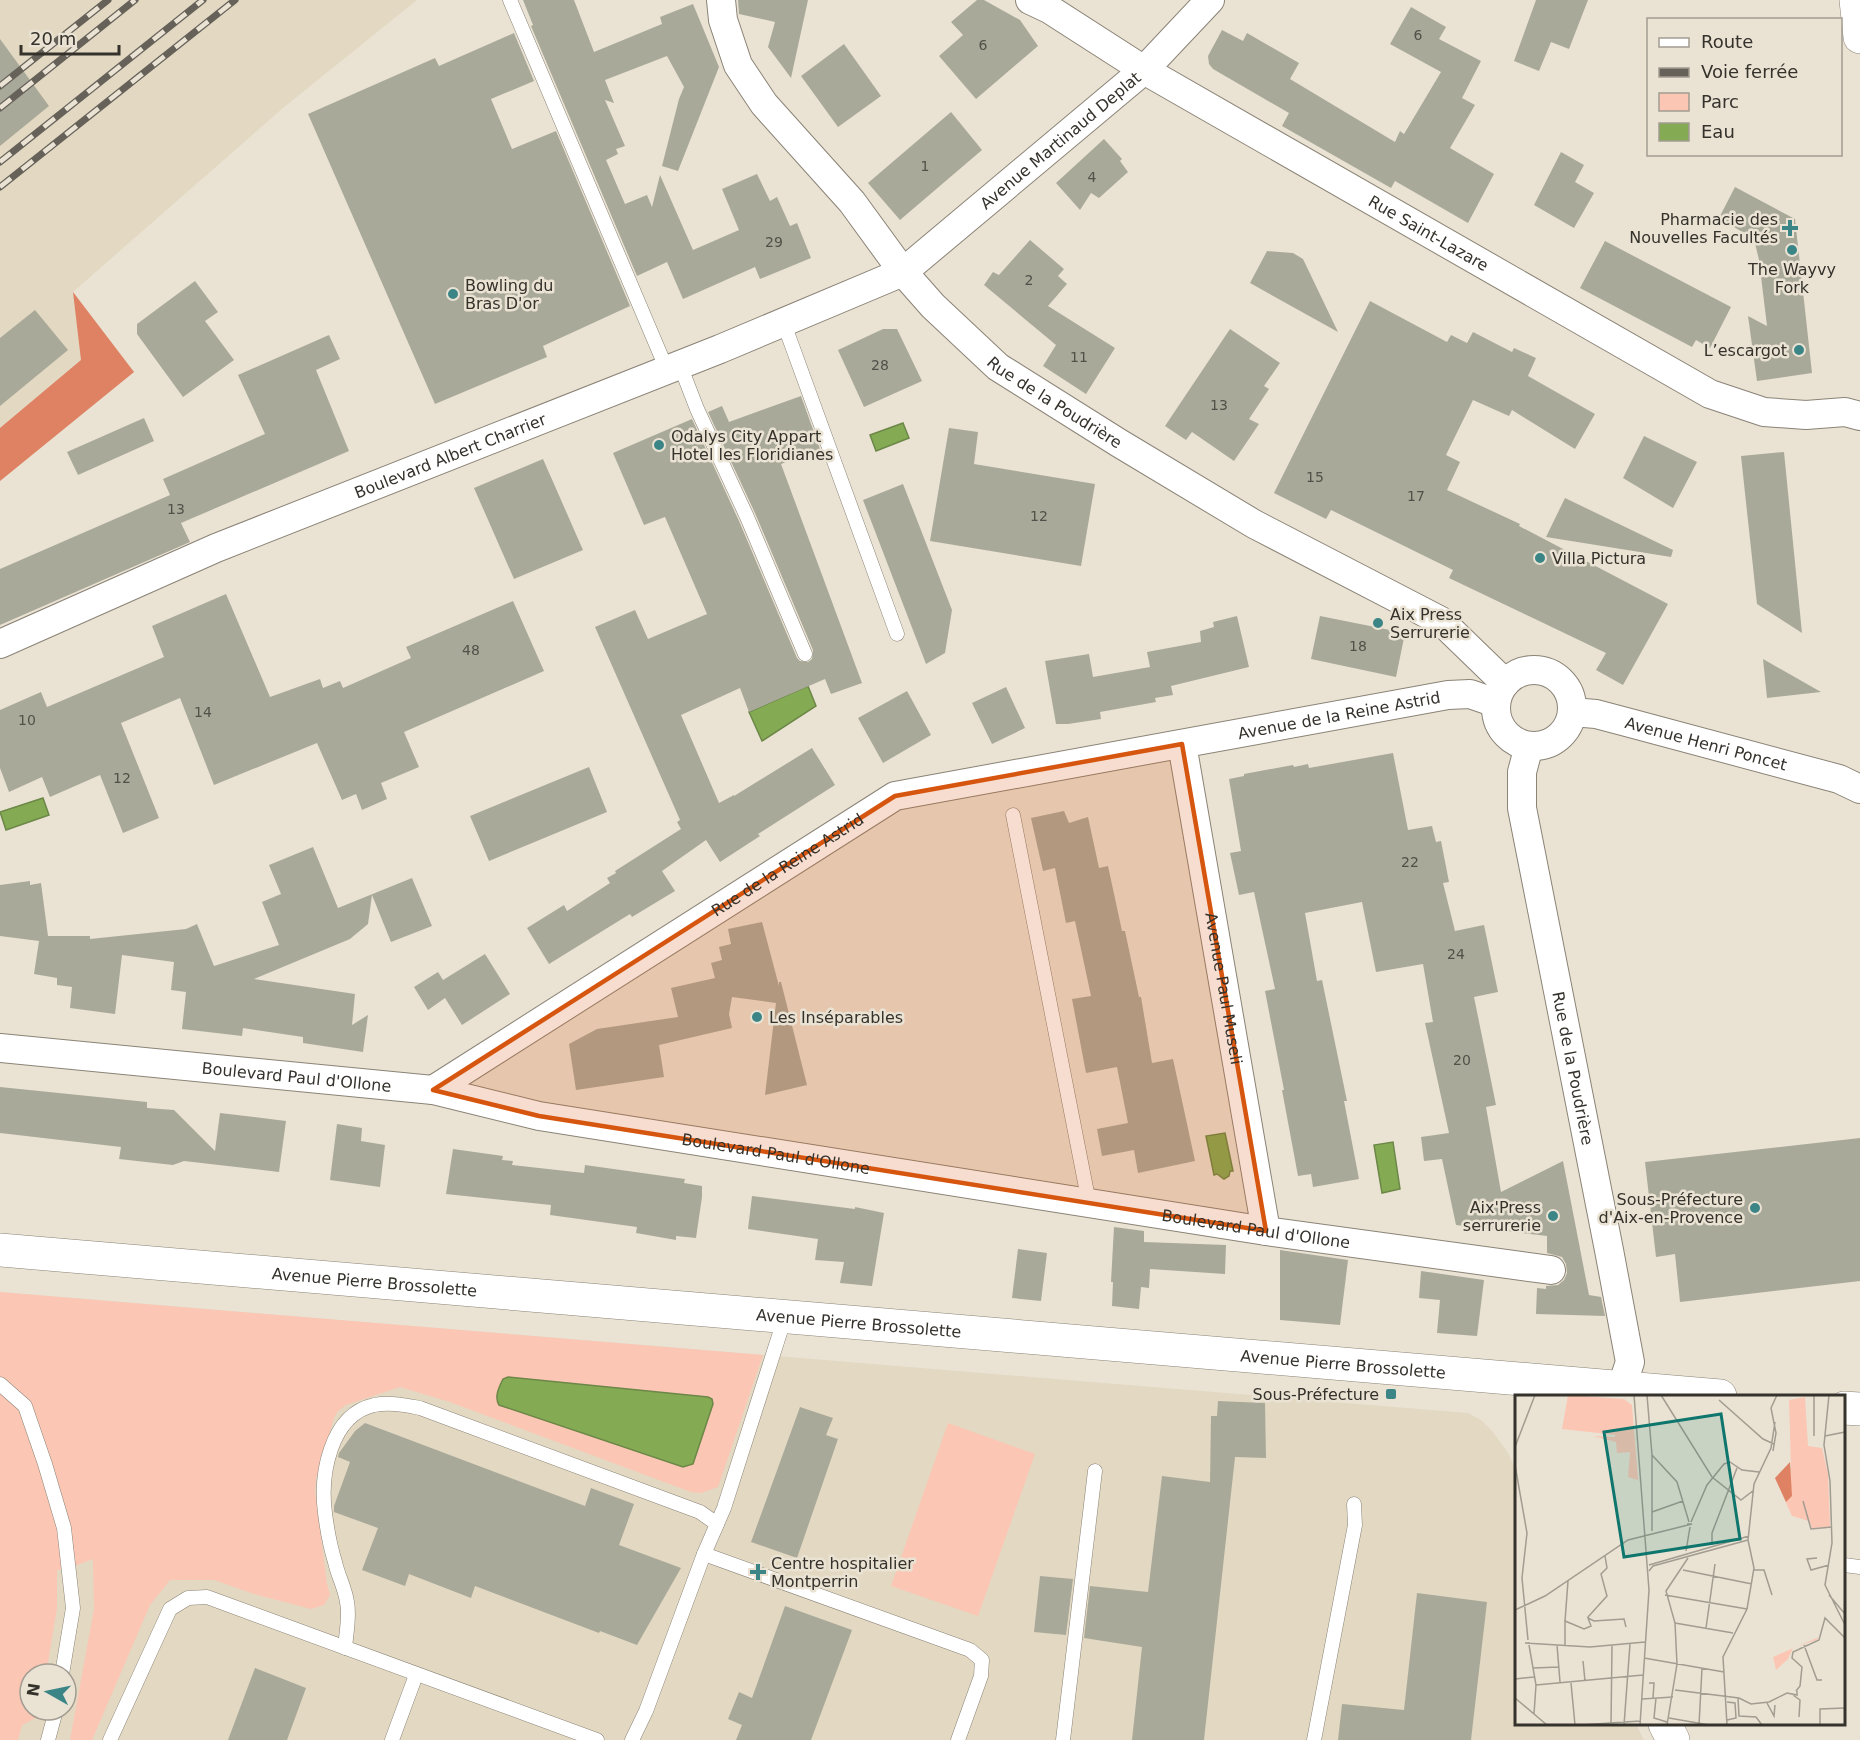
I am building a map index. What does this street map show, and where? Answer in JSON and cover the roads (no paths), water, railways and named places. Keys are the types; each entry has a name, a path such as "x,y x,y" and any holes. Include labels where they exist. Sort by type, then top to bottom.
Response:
{"main road":[{"path":"1856,0 1860,37"},
{"name":"Avenue Pierre Brossolette","path":"0,1250 1591,1385 1619,1393 1686,1395"},
{"path":"1845,1408 1860,1409"},
{"path":"1666,1725 1673,1740"}],"street":[{"name":"Rue de la Poudrière","path":"721,0 723,20 738,64 764,104 852,202 903,272 933,306 998,367 1254,524 1441,621 1501,693"},
{"name":"Avenue Martinaud Deplat","path":"903,272 1144,70 1210,0"},
{"name":"Rue Saint-Lazare","path":"1044,3 1144,70 1710,394 1764,412 1806,415 1855,409"},
{"name":"Boulevard Albert Charrier","path":"0,644 216,548 674,367 903,272"},
{"path":"1537,669 1560,678 1572,699 1572,712 1569,724 1562,734 1553,741 1529,746 1508,735 1496,715 1501,693 1513,675 1524,670 1537,669"},
{"name":"Avenue de la Reine Astrid","path":"1182,744 1448,695 1501,693"},
{"name":"Avenue Henri Poncet","path":"1572,712 1596,714 1853,782"},
{"name":"Rue de la Reine Astrid","path":"434,1090 895,796 1182,744"},
{"name":"Avenue Paul Museli","path":"1182,744 1266,1231"},
{"name":"Rue de la Poudrière","path":"1529,746 1522,772 1522,808 1630,1362 1619,1393"},
{"name":"Boulevard Paul d'Ollone","path":"0,1048 434,1090 539,1116 1266,1231 1551,1270"}],"lane":[{"path":"510,0 674,367 697,409 747,517 805,654"},
{"path":"783,321 897,634"},
{"path":"1013,815 1089,1203"},
{"path":"632,1740 646,1712 704,1554 724,1508 785,1316"},
{"path":"0,1384 25,1406 64,1528 73,1608 64,1662"},
{"path":"345,1648 348,1603 334,1561 322,1486 327,1461 338,1434 352,1415 373,1405 397,1403 420,1408 700,1512 717,1524"},
{"path":"1063,1740 1095,1471"},
{"path":"1314,1740 1355,1525 1354,1504"},
{"path":"704,1554 970,1650 982,1660 981,1676 958,1740"},
{"path":"1845,1565 1860,1567"},
{"path":"110,1740 170,1609 188,1598 207,1597 597,1740"},
{"path":"392,1740 416,1675"},
{"path":"48,1740 53,1722"}],"water":[{"path":"903,423 909,438 876,451 870,435"},
{"path":"808,686 816,706 762,741 749,712"},
{"path":"43,798 49,815 6,830 0,812"},
{"path":"1225,1133 1233,1171 1230,1171 1229,1176 1224,1179 1217,1174 1214,1175 1206,1136"},
{"path":"1393,1142 1400,1189 1382,1193 1374,1145"},
{"path":"508,1377 708,1397 712,1399 713,1404 693,1464 683,1467 499,1405 497,1395 503,1379"}],"railway":[{"path":"0,86 108,0"},
{"path":"0,108 135,0"},
{"path":"0,162 203,0"},
{"path":"0,187 235,0"}],"place":[{"name":"Pharmacie des Nouvelles Facultés","path":"1790,228"},
{"name":"The Wayvy Fork","path":"1792,250"},
{"name":"Bowling du Bras D'or","path":"453,294"},
{"name":"L’escargot","path":"1799,350"},
{"name":"Odalys City Appart Hotel les Floridianes","path":"659,445"},
{"name":"Villa Pictura","path":"1540,558"},
{"name":"Aix Press Serrurerie","path":"1378,623"},
{"name":"Les Inséparables","path":"757,1017"},
{"name":"Sous-Préfecture d'Aix-en-Provence","path":"1755,1208"},
{"name":"Aix'Press serrurerie","path":"1553,1216"},
{"name":"Sous-Préfecture","path":"1391,1394"},
{"name":"Centre hospitalier Montperrin","path":"758,1572"}]}
